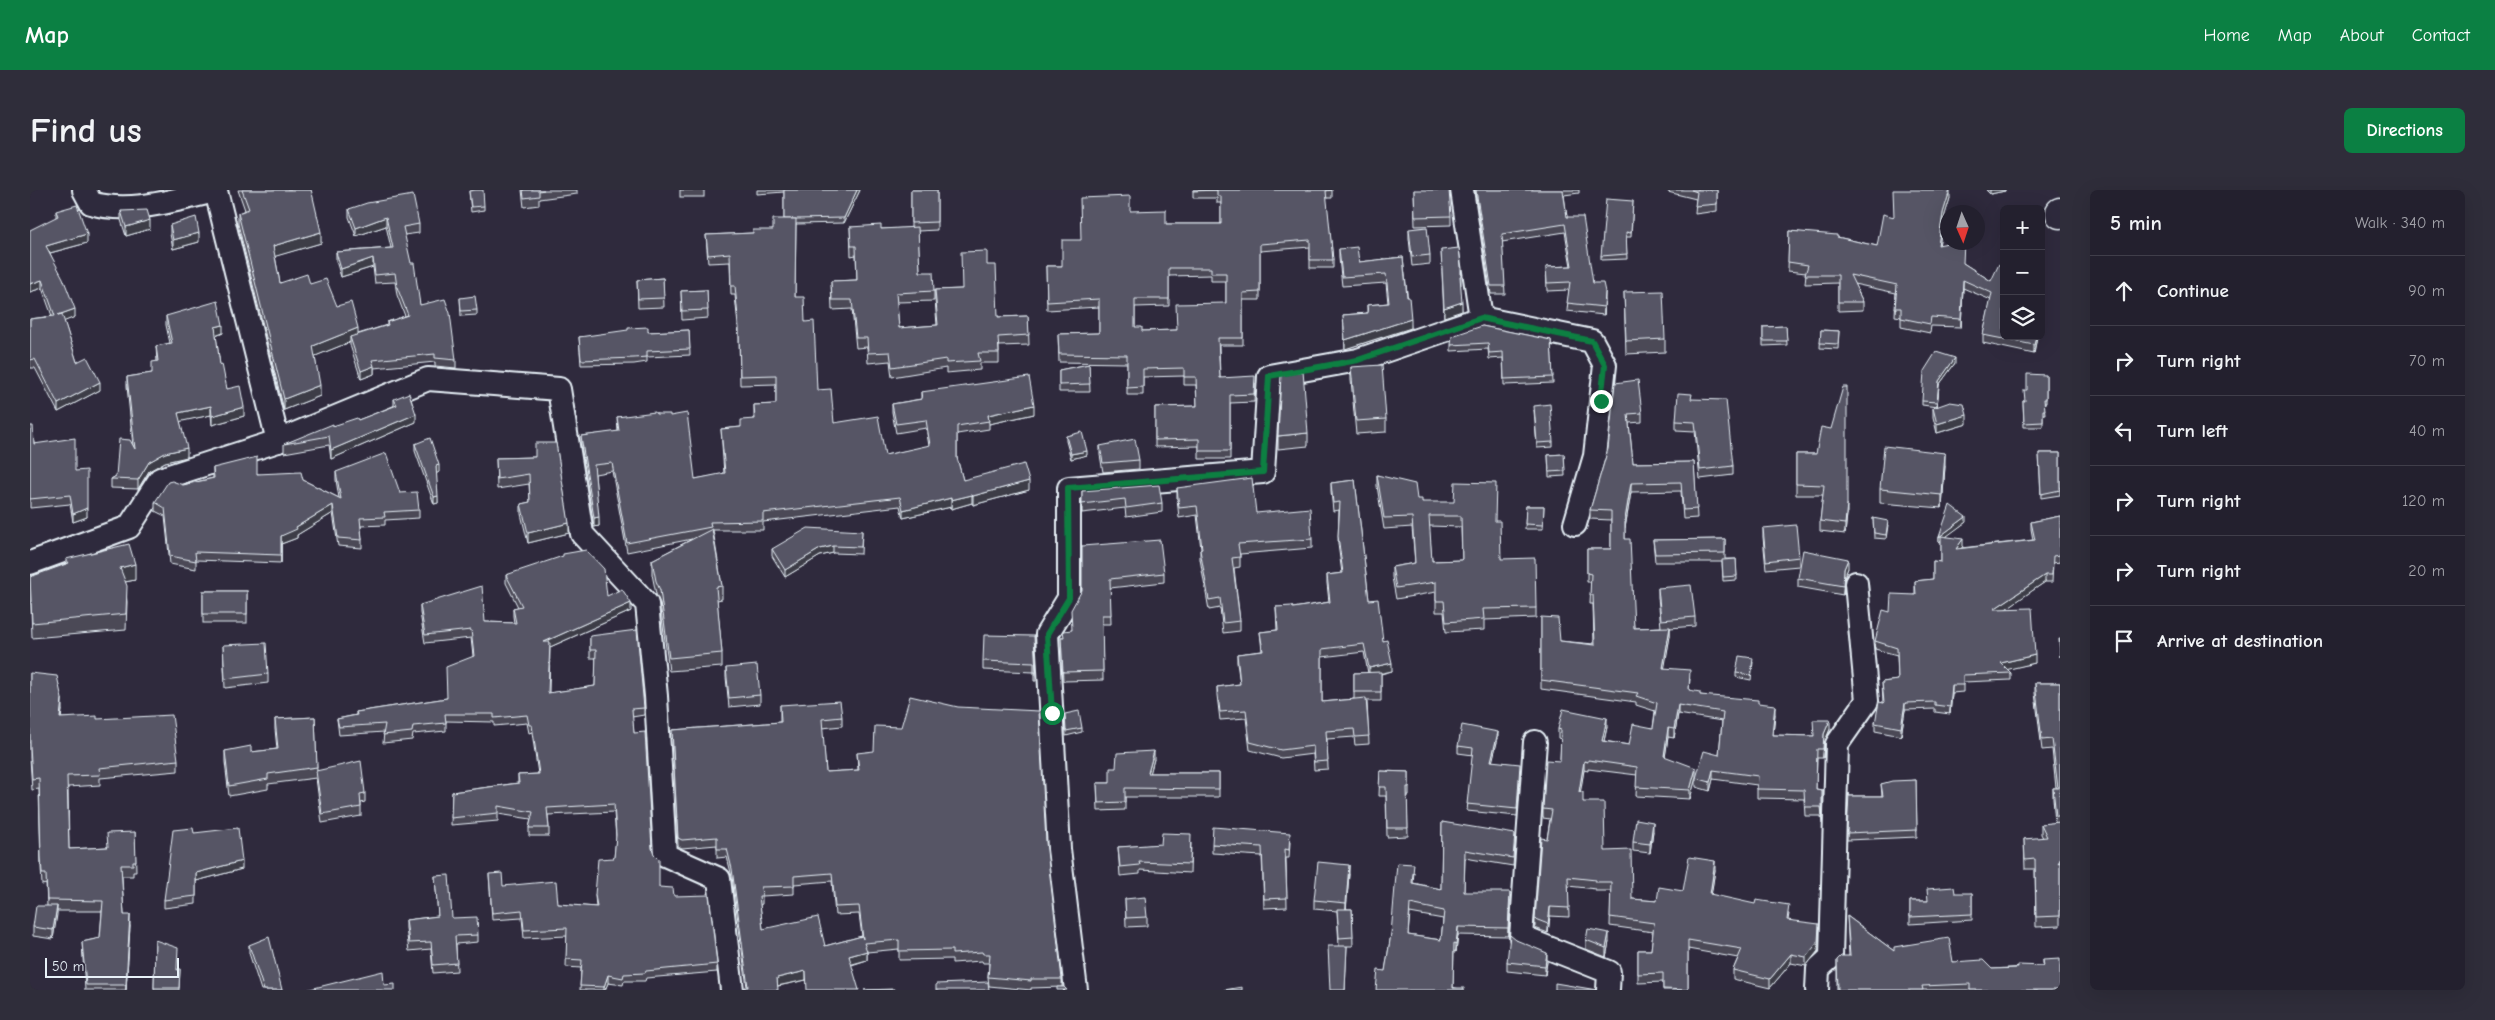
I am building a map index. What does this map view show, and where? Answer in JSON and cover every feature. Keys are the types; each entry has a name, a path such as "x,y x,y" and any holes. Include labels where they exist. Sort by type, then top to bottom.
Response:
{"street":[{"path":"84,190 92,203 108,208 148,205 217,191 278,441"},
{"path":"1462,190 1481,318"},
{"path":"1076,990 1059,848 1047,634 1069,598 1068,488 1263,472 1269,376 1358,360 1481,318 1592,341 1605,365 1595,456 1575,524"},
{"path":"30,563 129,527 160,479 278,441 428,379 559,389 582,534 647,604 656,696 665,855 719,879 732,990"},
{"path":"1817,990 1818,969 1831,957 1837,744 1867,700 1856,583"},
{"path":"1535,742 1521,937 1608,972 1608,990"}],"building":[{"path":"242,190 311,190 321,232 273,246 280,283 307,274 310,284 326,279 337,306 351,302 358,328 313,346 320,385 284,399 238,213 249,209"},
{"path":"483,190 484,206 471,207 469,191"},
{"path":"523,190 544,190 539,191 539,196 524,198"},
{"path":"784,190 857,190 844,218 784,219"},
{"path":"911,190 937,190 937,222 911,223"},
{"path":"1217,190 1332,190 1326,191 1333,260 1310,260 1310,240 1260,244 1260,292 1243,293 1243,338 1218,338 1220,378 1255,376 1254,394 1230,395 1230,451 1199,451 1199,439 1155,440 1155,407 1197,406 1196,377 1184,377 1184,368 1143,369 1143,387 1127,388 1127,355 1059,354 1058,334 1099,333 1099,299 1047,302 1046,266 1062,266 1062,240 1081,240 1080,198 1130,196 1130,211 1166,210 1166,224 1221,224 1221,196 1217,196","holes":["1169,268 1211,268 1211,273 1226,273 1226,303 1176,304 1177,330 1142,331 1142,327 1135,327 1135,299 1169,299"]},
{"path":"1414,190 1449,190 1451,216 1415,217"},
{"path":"1476,190 1563,190 1567,217 1583,217 1593,283 1603,283 1605,292 1604,307 1567,303 1570,282 1547,283 1546,267 1572,266 1565,224 1502,234 1505,286 1491,286"},
{"path":"1691,190 1717,190 1717,204 1695,206 1697,192"},
{"path":"1893,190 1950,190 1945,205 1940,205 1938,245 1940,245 1940,250 1964,250 1963,263 1991,281 2000,264 2000,338 1983,335 1992,293 1963,280 1961,319 1931,317 1930,324 1901,318 1901,308 1895,308 1897,285 1850,275 1863,302 1838,302 1838,275 1805,275 1808,265 1788,262 1789,231 1837,235 1837,237 1877,246 1883,214 1894,217"},
{"path":"413,195 419,224 403,227 411,263 414,263 420,305 445,299 450,313 456,360 435,358 435,354 372,360 374,366 361,371 350,337 388,325 387,322 408,315 397,287 395,273 375,275 373,258 341,269 336,252 393,248 386,217 356,228 349,209 367,203"},
{"path":"1606,199 1633,201 1631,233 1626,232 1627,254 1601,256"},
{"path":"77,205 87,234 46,246 63,278 75,309 58,315 62,314 77,362 87,357 100,382 58,404 35,359 30,360 30,319 55,316 42,280 30,284 30,230 58,216 56,211"},
{"path":"147,210 150,220 126,227 121,211"},
{"path":"196,217 199,233 173,240 170,225"},
{"path":"773,219 796,219 795,297 804,297 805,322 814,321 817,390 831,389 834,423 878,416 885,455 930,445 926,420 896,424 892,404 922,399 921,392 1029,377 1034,405 988,415 989,421 957,426 957,458 963,480 1024,464 1029,481 973,496 951,500 951,498 903,510 900,497 763,513 763,521 710,522 711,527 627,543 612,463 594,465 599,517 594,518 581,436 619,431 617,417 655,412 656,414 670,414 670,416 687,413 695,479 725,473 721,429 741,427 741,420 755,419 754,405 776,404 776,375 740,376 739,328 735,286 731,286 730,253 708,255 706,235 753,233 753,230 773,230"},
{"path":"881,225 881,229 918,227 920,272 933,272 934,291 896,293 899,328 938,325 935,290 962,289 961,252 987,251 987,265 996,265 998,317 1028,316 1029,335 998,337 999,353 978,353 980,361 946,363 946,359 892,367 890,352 868,353 867,338 856,338 852,300 832,300 831,281 857,280 856,246 851,246 850,227"},
{"path":"1427,227 1430,255 1412,257 1409,229"},
{"path":"1357,247 1359,262 1403,257 1411,319 1345,340 1343,315 1368,313 1367,305 1389,303 1386,274 1342,277 1339,249"},
{"path":"1459,248 1462,302 1444,308 1441,250"},
{"path":"663,278 664,298 638,299 637,280"},
{"path":"707,290 708,310 682,311 681,291"},
{"path":"1663,291 1665,339 1626,341 1624,292"},
{"path":"475,296 477,310 461,311 460,298"},
{"path":"218,301 223,325 215,327 220,365 222,364 227,389 240,386 244,407 212,416 211,406 178,413 187,448 165,453 149,462 138,480 111,479 116,476 119,439 130,440 135,449 127,377 152,373 152,362 158,361 156,346 172,343 166,316"},
{"path":"1482,326 1551,340 1553,377 1504,379 1503,352 1489,353 1488,343 1451,345 1452,336"},
{"path":"1786,326 1787,341 1763,341 1763,327"},
{"path":"648,327 648,332 689,330 690,349 647,351 647,357 581,360 579,337 628,330 628,328"},
{"path":"1821,330 1839,331 1838,344 1820,343"},
{"path":"2008,340 2035,340 2034,345"},
{"path":"1936,352 1955,358 1939,381 1937,402 1922,401 1924,371"},
{"path":"1089,364 1090,384 1059,385 1059,370"},
{"path":"1382,365 1386,419 1356,421 1351,367"},
{"path":"1303,371 1308,433 1278,436 1281,374"},
{"path":"2027,374 2046,375 2046,399 2044,399 2043,422 2024,423 2023,401 2025,401 2024,390 2027,390"},
{"path":"1638,380 1642,413 1628,414 1633,463 1694,462 1697,509 1683,510 1681,482 1631,483 1625,519 1625,539 1630,539 1634,628 1670,627 1663,668 1690,670 1689,690 1700,692 1700,695 1758,700 1758,703 1775,705 1772,735 1814,736 1813,720 1830,720 1824,734 1823,749 1817,749 1816,789 1822,790 1822,815 1821,807 1805,807 1804,790 1757,789 1758,776 1713,770 1710,782 1696,778 1704,751 1719,755 1723,712 1678,705 1674,729 1668,728 1664,756 1696,768 1690,790 1636,787 1637,767 1588,760 1588,762 1584,761 1579,792 1583,792 1583,802 1604,802 1605,851 1631,850 1632,899 1657,901 1659,887 1683,891 1689,857 1715,861 1710,894 1755,904 1756,900 1789,905 1787,920 1819,924 1818,942 1806,957 1791,954 1770,979 1733,970 1742,949 1688,940 1688,990 1663,989 1663,973 1638,974 1638,950 1651,950 1654,923 1610,917 1611,882 1596,882 1596,880 1568,877 1569,908 1550,907 1548,924 1535,919 1541,838 1547,839 1552,810 1543,809 1546,760 1560,761 1561,730 1558,729 1563,709 1607,718 1602,741 1629,745 1633,724 1653,728 1657,703 1636,696 1638,693 1541,680 1541,617 1558,618 1560,641 1595,645 1593,595 1590,595 1591,574 1587,573 1587,549 1611,549 1611,511 1590,510 1608,449 1615,383"},
{"path":"1843,387 1847,387 1847,504 1845,524 1820,521 1824,485 1796,484 1796,454 1816,454 1821,427 1831,429"},
{"path":"409,393 416,414 331,450 329,436 284,444 333,424 333,426 357,418 358,420 397,405 394,399"},
{"path":"1678,393 1692,394 1691,399 1726,400 1733,466 1700,470 1695,422 1676,421"},
{"path":"1950,402 1964,404 1967,415 1937,424 1933,408"},
{"path":"1550,404 1553,442 1537,443 1534,406"},
{"path":"30,426 33,426 34,444 75,438 75,471 87,470 87,508 73,514 70,495 30,499"},
{"path":"1082,432 1087,451 1071,454 1066,436"},
{"path":"430,438 439,465 436,466 438,496 434,497 415,444"},
{"path":"1135,439 1139,460 1103,463 1100,446"},
{"path":"535,443 556,443 569,523 528,533 521,504 530,502 529,474 497,479 496,458 535,457"},
{"path":"1884,446 1945,453 1942,495 1880,489"},
{"path":"386,453 400,493 417,492 419,510 384,512 385,517 360,518 362,540 338,538 333,505 296,527 297,529 281,536 281,555 195,552 196,561 170,556 165,508 155,502 168,482 172,481 183,485 214,478 213,468 257,457 257,474 301,472 303,480 341,499 336,472"},
{"path":"2039,453 2060,453 2060,490 2041,494"},
{"path":"1564,454 1565,471 1549,472 1548,455"},
{"path":"1377,475 1415,484 1417,499 1422,499 1422,502 1454,502 1455,482 1496,483 1495,521 1500,521 1501,559 1535,558 1536,608 1483,609 1484,619 1446,622 1444,601 1436,601 1436,582 1396,588 1392,567 1415,563 1412,517 1384,518","holes":["1429,516 1461,516 1462,560 1432,561"]},
{"path":"1252,478 1256,513 1310,508 1312,539 1238,544 1240,557 1232,558 1240,621 1223,623 1220,598 1209,600 1200,550 1202,549 1197,506 1179,508 1177,488"},
{"path":"1355,480 1369,600 1378,599 1383,641 1387,640 1392,663 1369,668 1364,644 1322,649 1322,702 1366,698 1369,736 1355,737 1354,729 1326,731 1328,761 1314,762 1313,746 1281,750 1250,742 1246,710 1220,712 1217,687 1240,684 1237,654 1263,651 1260,632 1278,630 1276,607 1292,606 1293,608 1330,602 1327,575 1343,573 1338,536 1340,502 1333,503 1331,483"},
{"path":"1159,485 1162,503 1126,508 1125,499 1082,504 1082,491"},
{"path":"1950,505 1966,517 1939,537"},
{"path":"1526,506 1544,506 1543,525 1525,524"},
{"path":"2060,516 2060,555 2053,556 2052,575 2045,575 1994,609 2032,608 2035,655 2001,663 2011,673 1963,675 1963,685 1952,685 1950,707 1935,705 1935,702 1905,703 1901,728 1875,723 1879,702 1884,703 1882,682 1898,680 1897,648 1875,641 1883,610 1890,612 1891,594 1916,595 1915,581 1933,579 1933,561 1941,562 1941,536 1963,539 1956,549 2035,540 2031,522"},
{"path":"1873,518 1888,521 1886,535 1874,533"},
{"path":"1796,525 1799,557 1766,561 1763,528"},
{"path":"808,528 862,531 861,547 833,546 820,549 785,570 772,549"},
{"path":"712,529 722,586 716,587 722,653 669,658 660,590 656,581 652,560"},
{"path":"1725,539 1725,553 1655,554 1653,540"},
{"path":"1160,540 1164,573 1110,579 1111,615 1102,615 1103,671 1063,672 1061,637 1064,637 1063,631 1072,630 1071,610 1082,590 1082,546"},
{"path":"129,544 135,564 120,568 127,586 126,614 32,623 30,577 69,563 66,559"},
{"path":"586,550 604,569 607,596 622,589 631,603 544,642 550,642 548,693 595,686 596,650 590,650 590,636 637,630 644,708 632,709 634,733 645,732 652,848 654,854 659,859 659,887 673,888 674,896 709,895 717,964 624,974 623,978 608,975 604,987 580,986 582,960 566,959 567,928 524,930 522,910 492,913 489,874 502,873 503,886 556,881 558,904 597,907 595,895 598,859 614,858 616,835 614,804 547,808 549,828 529,828 533,812 498,806 498,813 451,818 452,792 519,783 518,775 539,774 532,725 529,725 527,715 494,718 494,714 445,714 446,723 413,726 412,732 383,735 385,724 339,727 337,719 357,715 356,712 447,698 446,667 474,656 471,630 425,635 420,605 482,586 485,622 516,623 513,608 522,606 506,575 563,556 563,554"},
{"path":"1803,550 1848,559 1844,569 1843,586 1798,578"},
{"path":"1736,559 1737,576 1723,577 1722,560"},
{"path":"1691,585 1695,617 1661,620 1658,588"},
{"path":"203,591 247,591 247,614 203,614"},
{"path":"984,635 1034,636 1036,672 1034,672 1034,663 983,661"},
{"path":"266,643 268,674 225,679 223,645"},
{"path":"1739,656 1753,658 1751,675 1736,673"},
{"path":"757,665 760,695 729,698 726,668"},
{"path":"1381,672 1381,692 1354,692 1354,673"},
{"path":"30,673 57,676 62,699 60,718 97,716 97,719 172,715 178,760 99,768 100,775 67,776 69,849 108,847 107,833 135,832 136,861 133,861 133,865 121,865 124,915 130,915 126,985 86,985 82,942 100,938 103,901 47,900 46,874 42,874 39,778 32,779"},
{"path":"2035,683 2060,683 2060,816 2056,816 2053,788 2058,788 2052,739 2042,740"},
{"path":"910,696 958,707 1039,711 1046,842 1062,979 1031,979 1031,981 988,977 990,954 983,954 982,952 952,954 952,950 899,951 899,940 864,943 867,951 849,956 859,990 807,990 806,971 777,978 778,990 745,990 745,987 748,987 732,869 727,849 717,849 717,837 682,840 678,838 672,730 781,722 780,705 840,701 842,717 822,719 826,772 859,770 857,753 874,751 875,726 901,727","holes":["832,873 835,907 859,906 863,939 862,936 825,946 818,917 763,929 759,896 762,896 761,887 794,886 794,876"]},
{"path":"1079,711 1082,728 1066,731 1065,714"},
{"path":"315,717 317,767 268,774 268,779 229,786 225,751 251,746 251,752 278,749 275,719"},
{"path":"1462,725 1498,732 1491,761 1520,764 1517,809 1467,804 1473,748 1458,746"},
{"path":"1154,751 1148,773 1219,773 1219,789 1125,788 1125,802 1098,803 1097,783 1110,783 1110,768 1116,768 1117,753"},
{"path":"361,761 365,793 360,794 361,807 322,814 316,771"},
{"path":"1380,771 1409,772 1409,787 1407,787 1408,828 1387,828 1386,787 1379,787"},
{"path":"1916,780 1917,830 1847,833 1849,793 1849,796 1883,796 1881,784 1892,781"},
{"path":"1636,819 1653,822 1650,844 1633,842"},
{"path":"1442,822 1515,834 1513,858 1465,850 1464,892 1510,892 1508,928 1458,927 1456,944 1454,943 1453,988 1464,988 1464,990 1376,990 1378,970 1385,971 1391,934 1397,863 1414,864 1412,883 1441,889","holes":["1410,904 1444,911 1441,940 1408,935"]},
{"path":"2060,822 2060,860 2058,863 2060,862 2060,916 2036,917 2035,859 2025,860 2024,839 2047,837 2041,824"},
{"path":"1213,827 1290,833 1289,850 1285,849 1287,898 1264,899 1262,847 1212,844"},
{"path":"193,828 194,833 238,828 242,861 196,873 196,896 164,900 173,830"},
{"path":"1162,833 1191,834 1190,864 1139,862 1140,865 1120,867 1118,847 1161,844"},
{"path":"1318,862 1349,865 1346,903 1314,900"},
{"path":"449,875 452,918 477,917 478,935 455,936 457,963 433,965 431,942 409,943 406,920 438,916 435,876"},
{"path":"1954,887 1955,893 1972,893 1972,914 1910,917 1910,901 1928,901 1927,889"},
{"path":"1145,897 1147,917 1126,918 1125,899"},
{"path":"36,906 57,906 53,930 33,927"},
{"path":"1337,909 1352,909 1353,937 1339,938"},
{"path":"1847,916 1894,951 1894,947 1949,938 1953,962 1983,960 1992,969 2018,968 2018,965 2044,966 2043,960 2060,959 2060,990 1970,990 1970,984 1922,986 1923,990 1838,990 1837,960 1841,956 1850,956"},
{"path":"1588,929 1609,933 1606,948 1586,940"},
{"path":"1510,935 1516,940 1547,953 1545,966 1507,962"},
{"path":"269,937 282,990 264,990 249,945"},
{"path":"155,940 178,948 177,970 180,969 179,988 154,988"},
{"path":"1328,946 1347,946 1345,990 1330,990"},
{"path":"383,971 384,985 395,984 395,990 306,990"},
{"path":"988,982 989,990 936,990 936,984"},
{"path":"1555,983 1597,990 1555,990"},
{"path":"1057,987 1064,987 1067,990 1057,990"},
{"path":"1242,987 1242,990 1224,990"}],"route":[{"path":"1052,713 1047,634 1069,598 1068,488 1263,472 1269,376 1358,360 1481,318 1592,341 1605,365 1601,401"}]}
